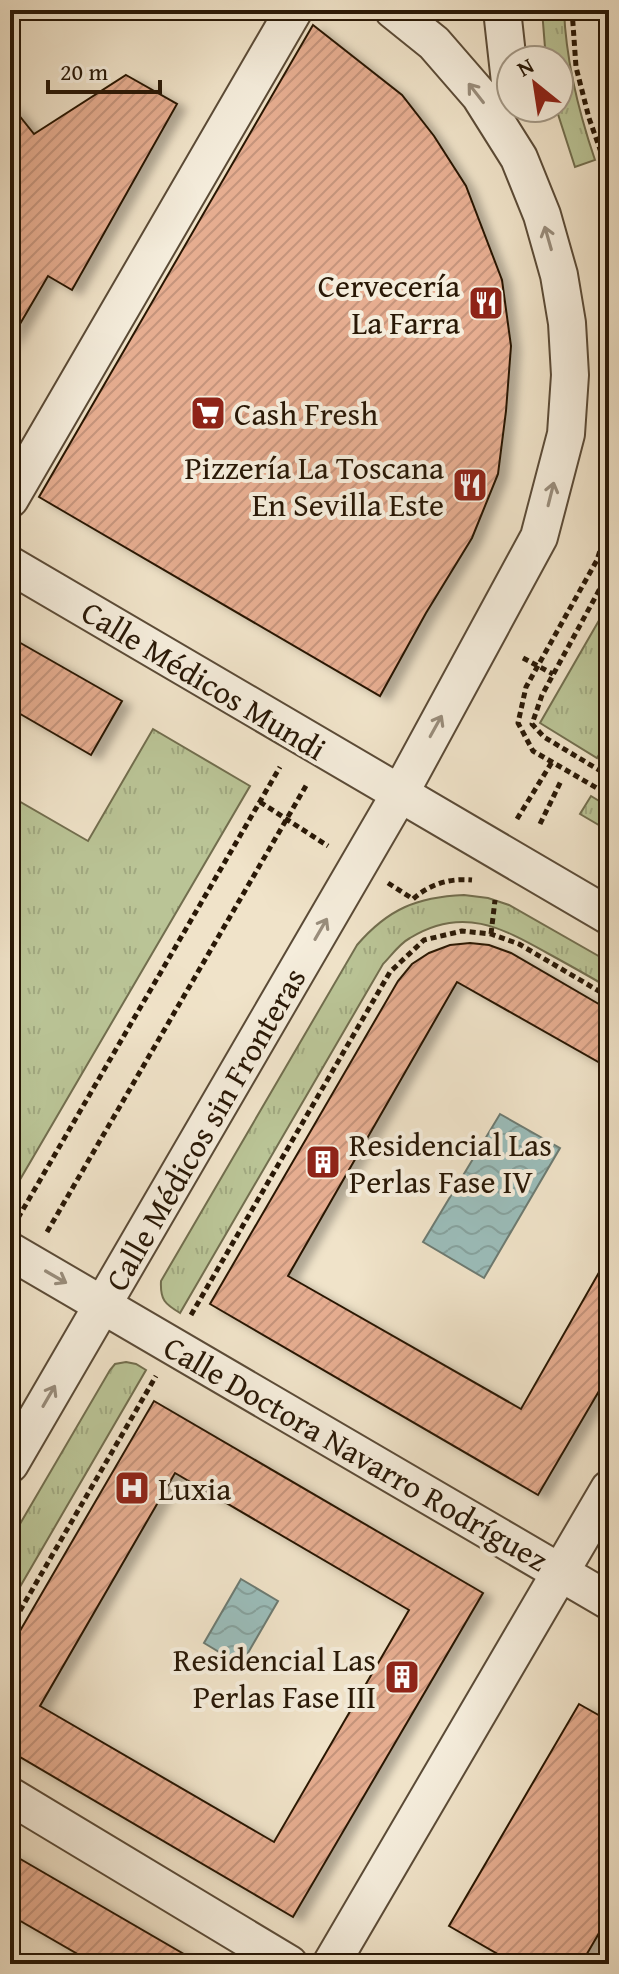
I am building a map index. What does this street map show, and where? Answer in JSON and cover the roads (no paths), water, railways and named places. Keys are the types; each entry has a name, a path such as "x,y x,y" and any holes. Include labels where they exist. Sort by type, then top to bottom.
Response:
{"street":[{"path":"10,499 294,10"},
{"path":"393,10 434,43 480,96 519,158"},
{"path":"502,10 506,44"},
{"path":"515,124 519,158"},
{"name":"Calle Médicos sin Fronteras","path":"10,1464 399,795 539,537 566,434 570,375 559,275 542,215 519,158"},
{"name":"Calle Médicos Mundi","path":"10,565 609,916"},
{"name":"Calle Doctora Navarro Rodríguez","path":"18,1247 173,1346 609,1601"},
{"path":"331,1964 609,1489"},
{"path":"10,1796 289,1964"}],"water":[{"path":"500,1114 560,1148 484,1278 423,1242"},
{"path":"241,1579 278,1601 241,1665 204,1643"}],"place":[{"name":"Cervecería La Farra","path":"486,303"},
{"name":"Cash Fresh","path":"208,413"},
{"name":"Pizzería La Toscana En Sevilla Este","path":"470,485"},
{"name":"Residencial Las Perlas Fase IV","path":"323,1162"},
{"name":"Luxia","path":"132,1488"},
{"name":"Residencial Las Perlas Fase III","path":"402,1677"}]}
